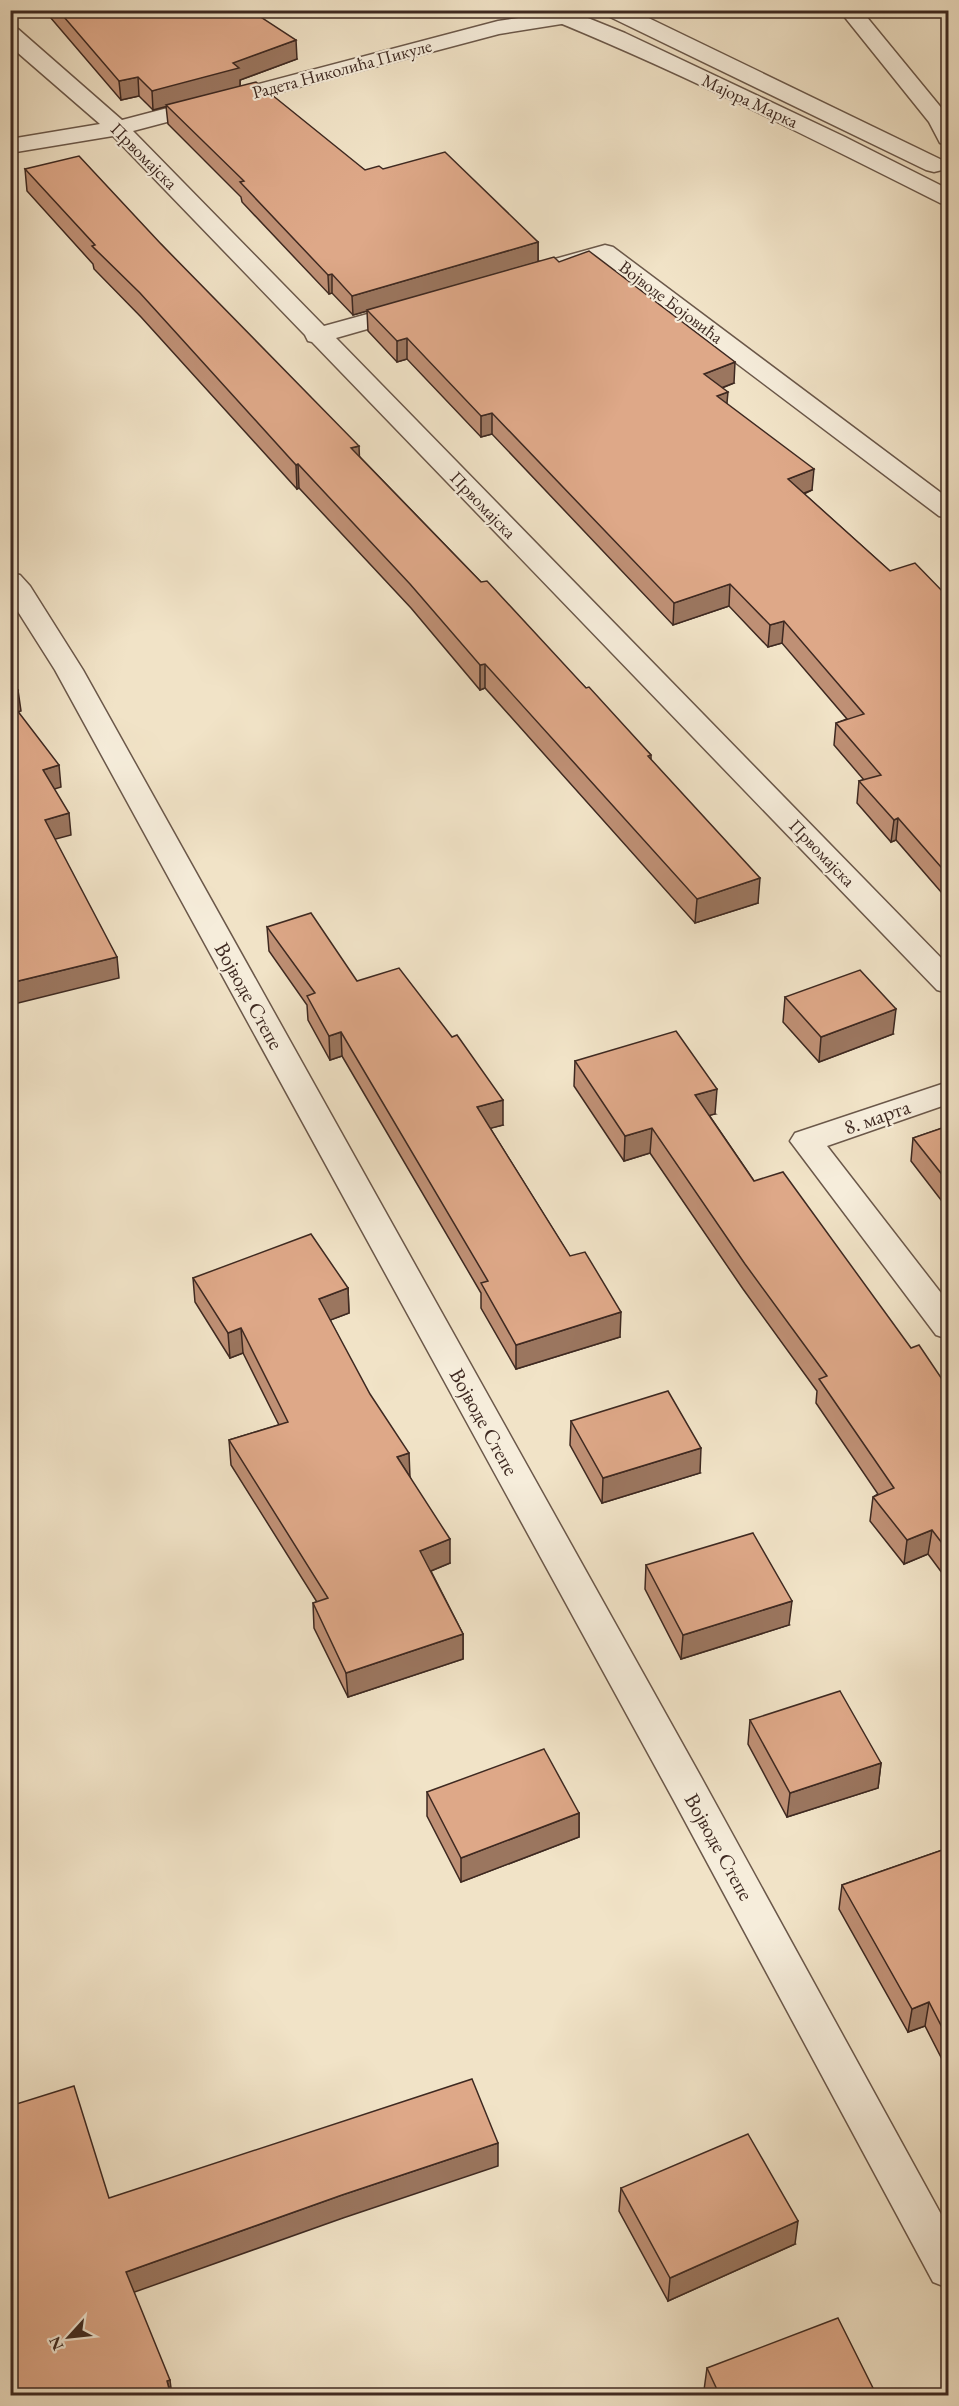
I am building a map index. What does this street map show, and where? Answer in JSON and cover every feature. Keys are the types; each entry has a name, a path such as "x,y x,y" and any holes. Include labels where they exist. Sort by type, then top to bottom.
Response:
{"street":[{"name":"Радета Николића Пикуле","path":"498,28 530,10"},
{"name":"Радета Николића Пикуле","path":"10,146 118,128 498,28 557,14 588,10"},
{"name":"Мајора Марка","path":"614,10 948,172"},
{"path":"849,10 940,120 948,138"},
{"name":"Мајора Марка","path":"557,14 617,38 756,103 948,198"},
{"name":"Првомајска","path":"10,34 118,128 317,336 948,983"},
{"name":"Војводе Бојовића","path":"525,275 605,252 948,510"},
{"path":"317,336 432,302"},
{"name":"Војводе Степе","path":"10,581 20,592 74,680 676,1767 948,2268"},
{"name":"8. марта","path":"948,1093 806,1141 948,1326"}],"building":[{"path":"58,10 250,10 296,40 233,63 239,68 152,91 138,77 119,81"},
{"path":"256,82 365,170 379,166 383,169 445,152 538,242 352,296 332,274 328,275 240,182 244,181 166,105"},
{"path":"79,156 161,244 359,446 351,448 481,582 487,581 586,688 589,687 651,755 648,756 760,878 697,899 485,664 480,665 410,584 298,464 296,465 140,293 92,246 95,245 25,169"},
{"path":"589,251 735,362 704,374 728,392 717,396 814,469 788,479 890,571 915,563 948,597 948,875 898,818 894,820 859,781 881,775 836,723 864,714 784,621 770,625 730,584 674,603 492,413 481,416 407,338 397,341 367,310 554,257 559,262"},
{"path":"10,679 18,690 10,692"},
{"path":"10,701 59,765 43,770 69,813 45,820 117,957 10,983"},
{"path":"311,913 357,981 399,968 452,1037 457,1035 503,1100 477,1107 570,1256 585,1252 621,1312 516,1345 481,1283 488,1281 341,1032 329,1036 307,996 315,993 267,927"},
{"path":"860,970 896,1009 821,1037 785,997"},
{"path":"676,1031 717,1089 695,1095 754,1181 783,1172 911,1348 919,1345 948,1388 948,1551 932,1530 907,1540 873,1497 894,1488 819,1379 827,1376 745,1264 652,1128 625,1136 575,1061"},
{"path":"948,1126 948,1182 913,1138"},
{"path":"311,1234 348,1288 319,1299 370,1394 409,1453 397,1457 450,1539 420,1551 463,1634 346,1673 313,1603 328,1598 229,1440 288,1422 241,1328 228,1333 193,1278"},
{"path":"668,1391 701,1448 603,1478 571,1421"},
{"path":"753,1533 792,1601 683,1635 646,1565"},
{"path":"840,1691 881,1763 790,1793 750,1720"},
{"path":"544,1749 579,1813 461,1858 427,1792"},
{"path":"948,1848 948,2039 929,2002 912,2009 842,1885"},
{"path":"472,2079 498,2143 342,2195 126,2272 170,2380 167,2381 171,2396 10,2396 10,2106 74,2086 109,2198"},
{"path":"748,2134 798,2221 670,2278 621,2188"},
{"path":"838,2318 877,2396 720,2396 707,2368"}]}
